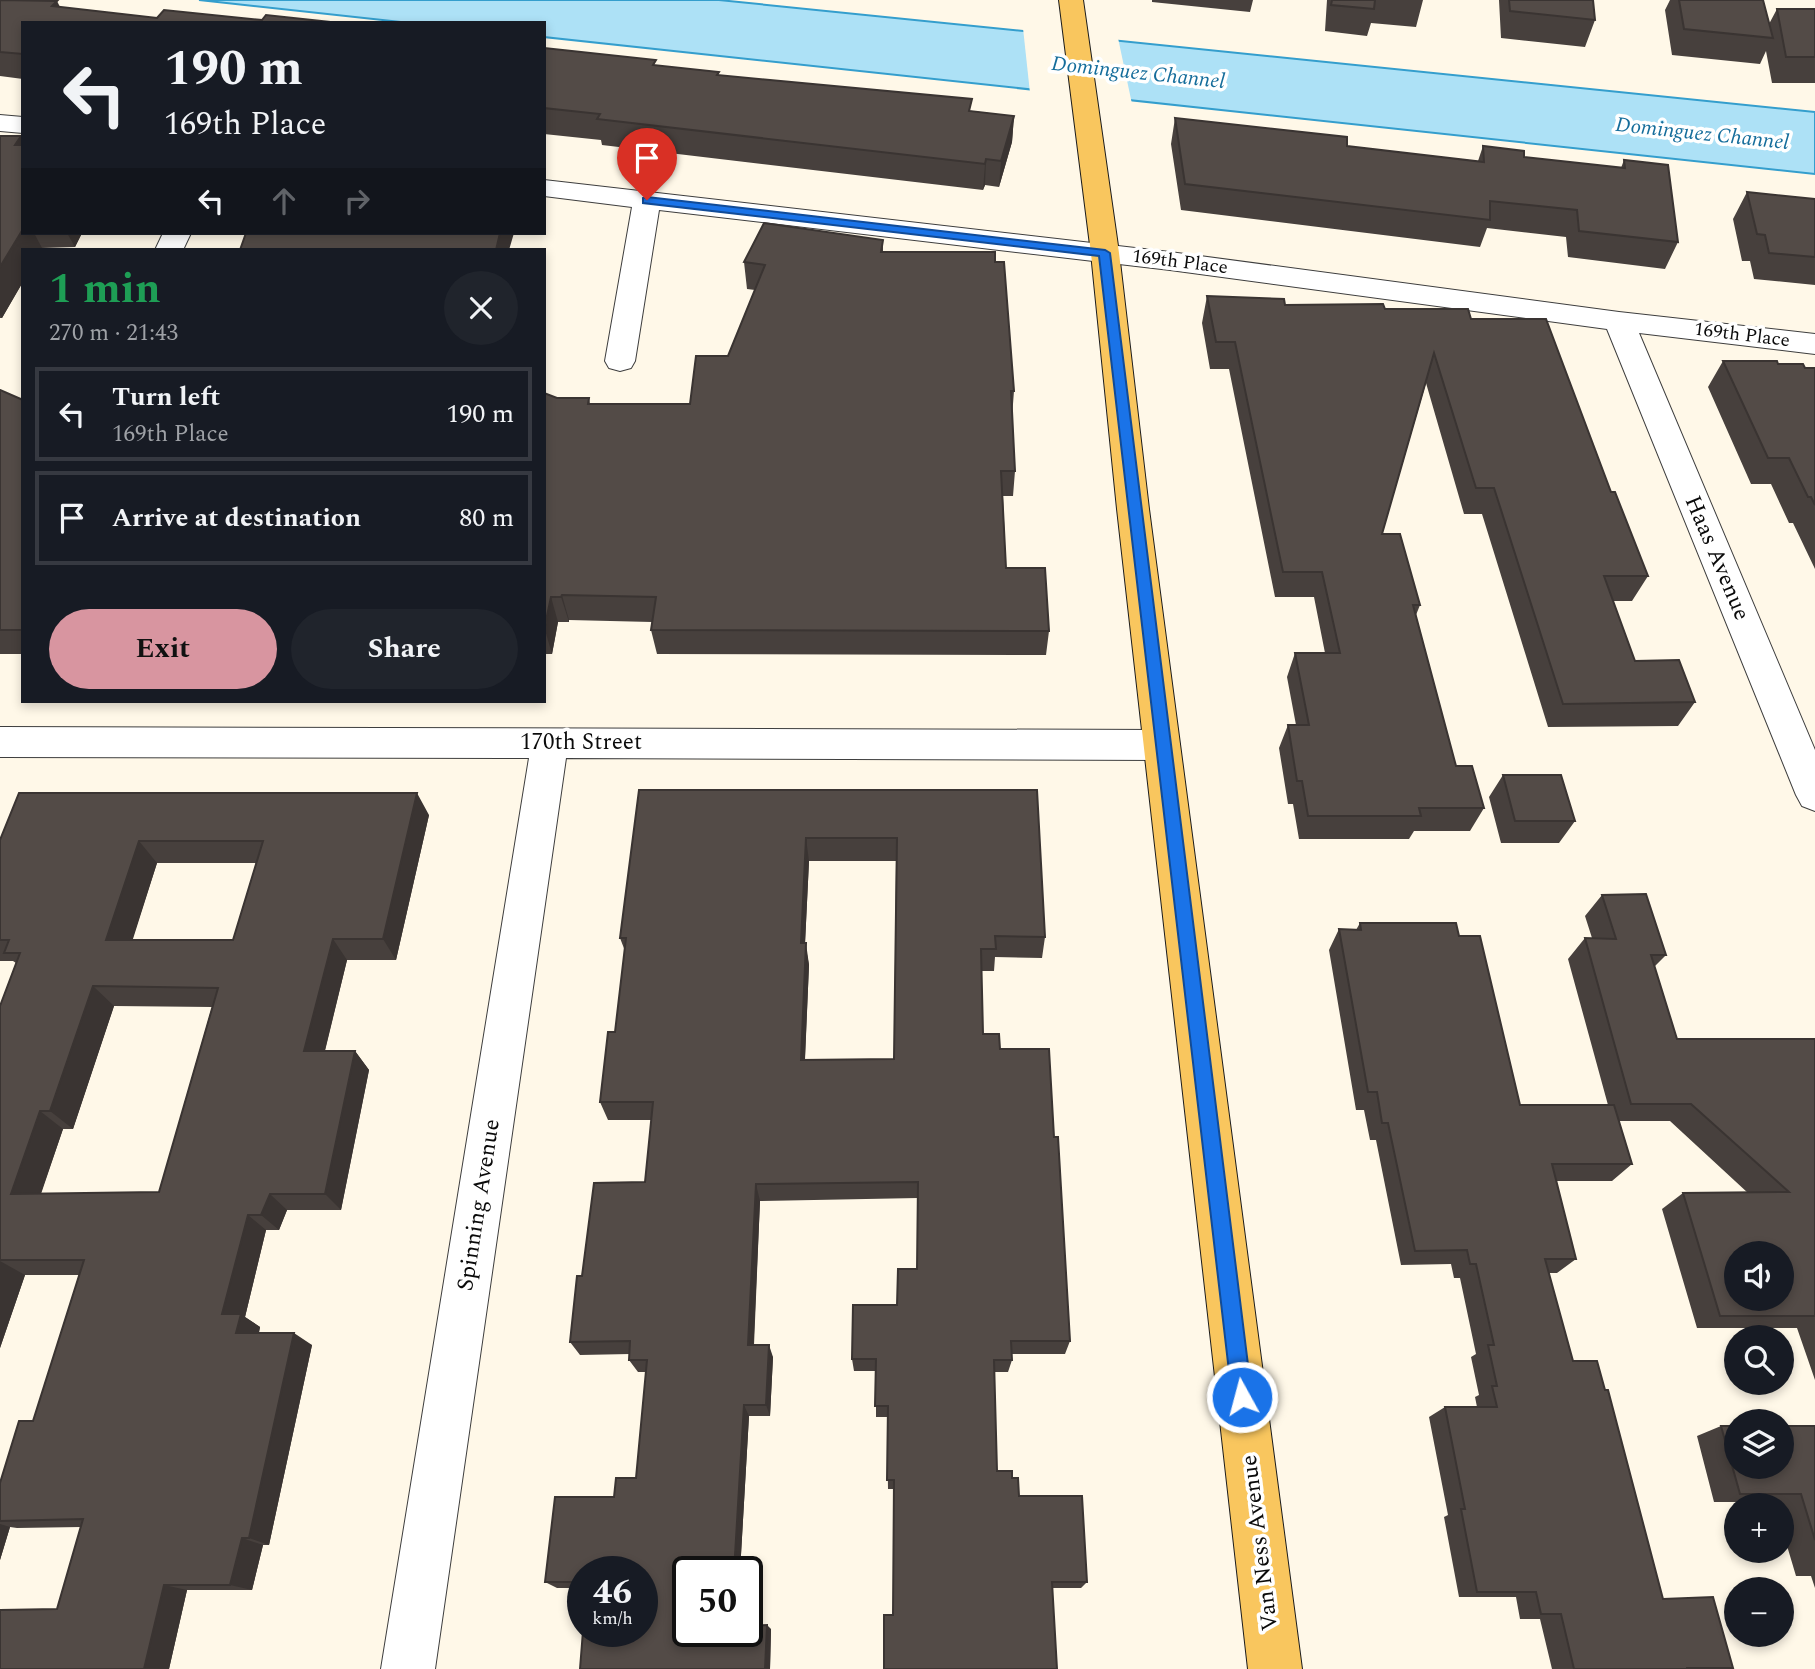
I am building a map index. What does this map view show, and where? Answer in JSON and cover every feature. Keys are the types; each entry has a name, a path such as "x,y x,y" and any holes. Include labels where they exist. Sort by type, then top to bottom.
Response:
{"main road":[{"name":"Van Ness Avenue","path":"1071,0 1105,253 1275,1669"}],"street":[{"path":"0,123 21,125"},
{"name":"169th Place","path":"546,188 1105,253 1619,321 1815,344"},
{"path":"620,361 647,200"},
{"name":"Haas Avenue","path":"1619,321 1815,795"},
{"name":"170th Street","path":"0,742 550,741 1162,745"},
{"name":"Spinning Avenue","path":"408,1669 550,741"}],"water":[{"name":"Dominguez Channel","path":"199,0 719,0 1815,112 1815,174 546,37 546,21 392,21"}],"pier":[{"path":"1023,28 1118,38 1132,104 1030,93"}],"building":[{"path":"0,0 57,1 52,6 157,18 164,10 262,20 266,15 322,21 21,21 21,54 0,52"},
{"path":"1332,0 1375,0 1374,9 1331,5"},
{"path":"1509,0 1593,0 1595,20 1510,11"},
{"path":"1679,0 1763,0 1773,38 1684,29"},
{"path":"1777,9 1815,9 1815,57 1786,57"},
{"path":"546,48 656,60 653,65 719,72 717,75 972,99 969,111 1014,116 1001,161 986,159 985,164 597,119 600,114 546,108"},
{"path":"1175,118 1347,137 1347,146 1484,162 1483,146 1524,151 1524,157 1625,168 1624,160 1668,165 1678,242 1579,231 1577,210 1490,201 1490,220 1185,184"},
{"path":"0,136 21,136 15,145 21,145 21,232 0,267"},
{"path":"1747,192 1815,199 1815,257 1769,253 1765,235 1757,234"},
{"path":"764,223 883,240 881,252 995,252 995,262 1004,262 1014,391 1011,391 1015,471 1001,471 1006,568 1045,568 1049,631 651,630 656,597 562,595 551,597 546,621 546,394 557,398 589,398 588,404 690,404 696,356 728,356 765,265 744,262"},
{"path":"245,235 500,235 496,248 241,248"},
{"path":"1207,296 1284,299 1285,305 1383,304 1385,309 1468,309 1471,319 1546,319 1611,492 1615,492 1648,576 1604,576 1635,661 1679,660 1695,702 1563,704 1494,488 1476,488 1434,353 1382,534 1400,534 1420,605 1413,605 1456,766 1472,766 1484,808 1419,808 1421,816 1308,816 1302,781 1297,781 1288,725 1309,725 1295,653 1340,653 1322,572 1283,572 1235,342 1216,342"},
{"path":"1723,361 1777,361 1778,364 1803,364 1805,368 1815,368 1815,505 1811,497 1808,497 1789,458 1768,458"},
{"path":"0,390 21,399 21,630 0,630"},
{"path":"1503,775 1561,775 1575,821 1515,821"},
{"path":"639,790 1037,790 1045,937 995,936 996,949 981,949 983,1034 999,1034 1000,1049 1049,1049 1054,1137 1058,1137 1070,1341 1011,1341 1012,1360 994,1360 997,1471 1012,1471 1012,1478 1018,1478 1019,1496 1082,1496 1087,1582 1052,1582 1057,1669 884,1669 884,1615 893,1615 894,1480 887,1480 888,1406 875,1406 876,1359 852,1359 853,1305 897,1305 898,1269 917,1269 918,1182 756,1184 748,1345 769,1345 766,1405 744,1405 735,1556 672,1556 672,1647 763,1647 763,1625 767,1625 765,1669 580,1669 582,1647 658,1647 658,1556 567,1556 567,1582 545,1582 555,1497 614,1497 616,1478 636,1478 647,1360 629,1360 630,1341 570,1342 577,1276 582,1276 594,1183 645,1182 653,1102 600,1102 608,1032 615,1032 626,938 620,938","holes":["806,838 897,838 894,1059 801,1060 806,943 801,943"]},
{"path":"19,793 417,793 383,939 333,939 304,1051 355,1051 325,1194 270,1194 261,1215 248,1215 222,1314 241,1314 236,1333 294,1333 249,1538 242,1538 230,1585 164,1585 144,1669 0,1669 0,1610 57,1609 83,1519 0,1521 0,1483 19,1421 33,1421 84,1260 0,1260 0,1006 20,953 4,953 9,940 0,940 0,840","holes":["139,841 263,841 233,940 106,940","93,986 218,988 159,1192 11,1194 40,1111 50,1111"]},
{"path":"1646,894 1666,955 1651,955 1677,1039 1815,1039 1815,1316 1720,1316 1683,1193 1789,1192 1691,1104 1631,1104 1585,938 1616,939 1602,895"},
{"path":"1360,923 1456,923 1459,936 1480,936 1520,1105 1614,1105 1632,1164 1552,1164 1576,1259 1545,1259 1573,1361 1597,1361 1605,1390 1608,1390 1663,1599 1713,1597 1724,1636 1724,1647 1727,1647 1733,1668 1574,1669 1561,1614 1541,1614 1536,1592 1477,1592 1461,1509 1465,1509 1445,1407 1497,1407 1492,1386 1497,1386 1488,1345 1494,1345 1476,1264 1470,1264 1467,1250 1415,1251 1388,1123 1382,1123 1377,1092 1368,1092 1339,929 1361,930"},
{"path":"1794,1426 1815,1426 1815,1540 1801,1494 1740,1493 1736,1479 1794,1479"}],"route":[{"path":"647,200 1105,253 1136,535 1242,1397"}]}
